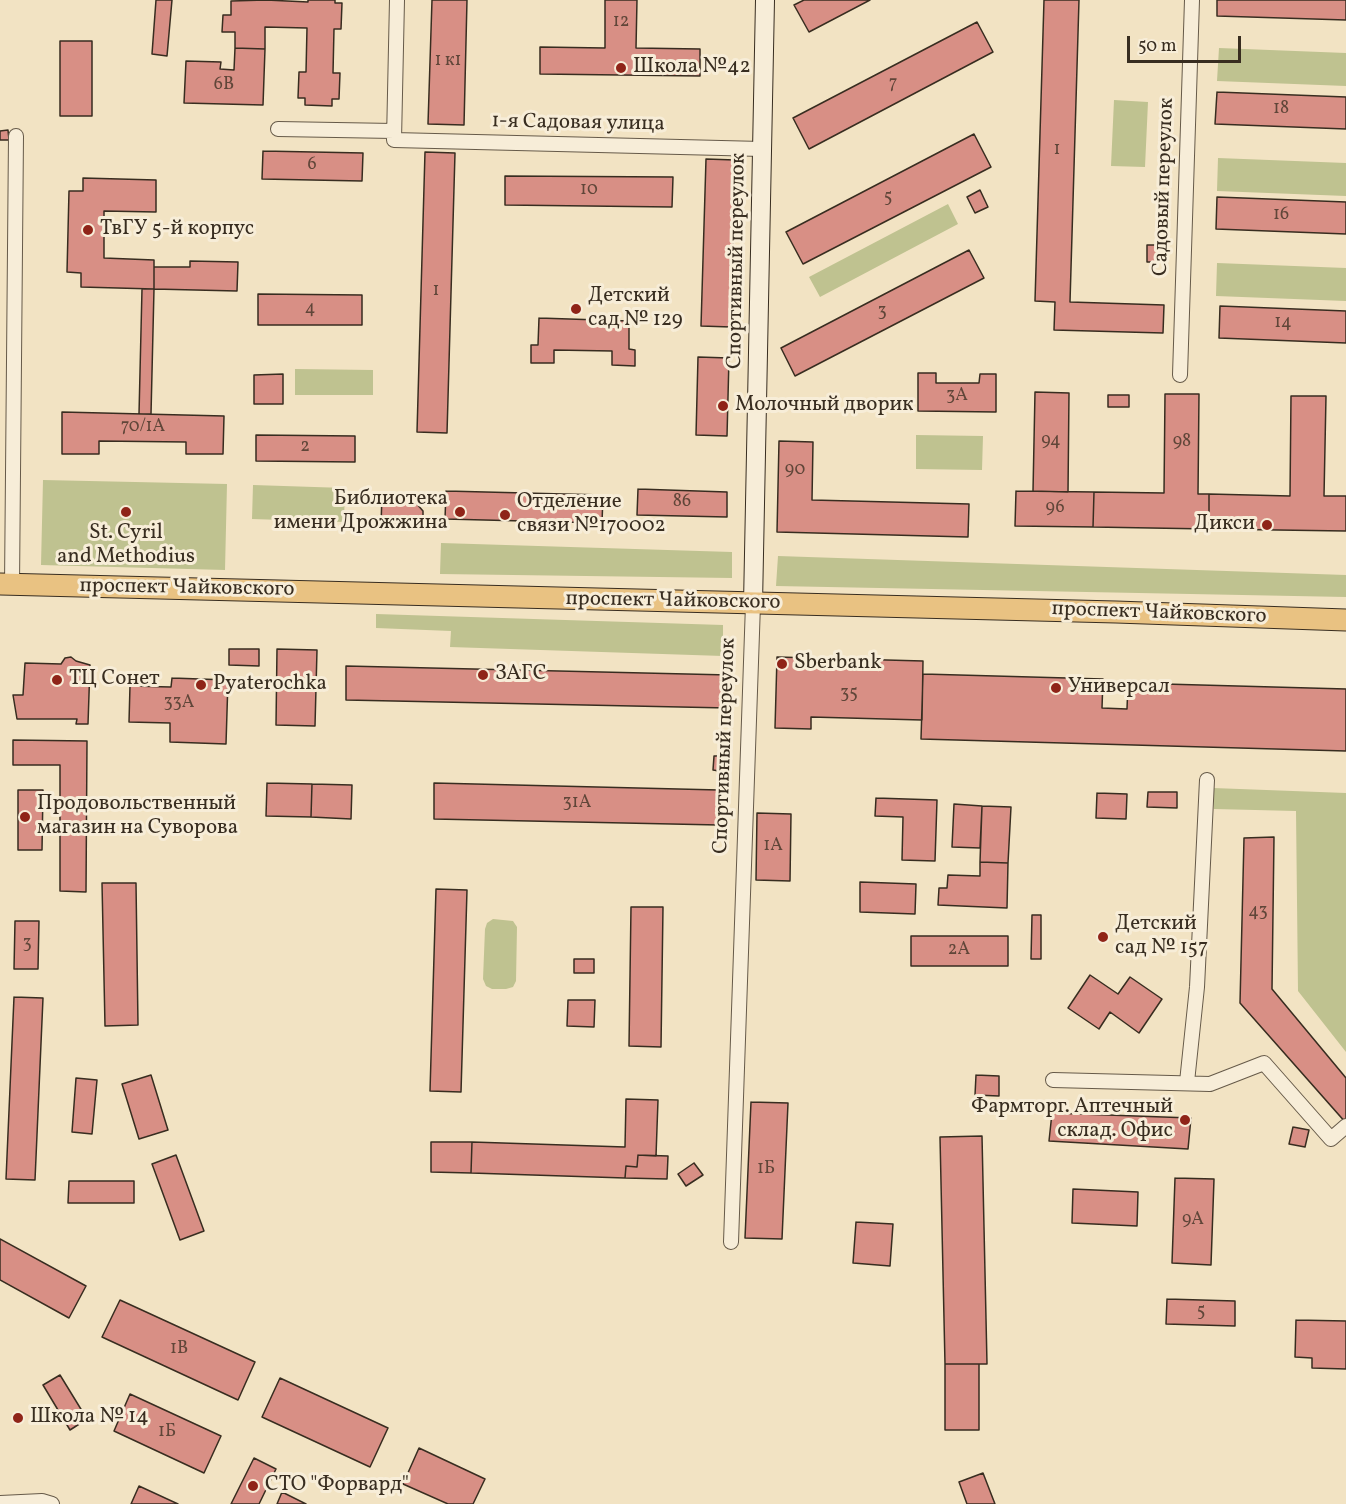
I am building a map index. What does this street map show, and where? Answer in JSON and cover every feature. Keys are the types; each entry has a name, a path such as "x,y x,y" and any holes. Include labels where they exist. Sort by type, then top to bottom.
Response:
{"main road":[{"name":"проспект Чайковского","path":"6,585 1116,612 1346,620"}],"street":[{"path":"394,136 397,0"},
{"name":"Спортивный переулок","path":"731,1242 753,604 765,0"},
{"name":"Садовый переулок","path":"1180,375 1192,0"},
{"name":"1-я Садовая улица","path":"278,129 394,136 762,149"},
{"path":"6,585 15,302 16,136"},
{"path":"0,301 15,302"},
{"path":"1187,1082 1197,987 1207,780"},
{"path":"1053,1080 1210,1084 1264,1063 1331,1139 1346,1126"},
{"path":"8,1503 42,1501 52,1504"}],"green space":[{"path":"1219,48 1346,53 1346,86 1217,81"},
{"path":"1114,100 1148,102 1145,167 1111,166"},
{"path":"1218,158 1346,163 1346,196 1217,191"},
{"path":"948,204 958,224 820,297 809,277"},
{"path":"1217,263 1346,268 1346,301 1216,296"},
{"path":"295,369 373,370 373,395 295,395"},
{"path":"916,435 983,436 982,470 916,469"},
{"path":"43,480 227,484 225,570 41,565"},
{"path":"253,485 345,488 344,522 252,519"},
{"path":"441,543 732,552 732,578 440,574"},
{"path":"778,556 1346,575 1346,597 776,586"},
{"path":"376,614 723,625 723,656 450,647 451,631 376,628"},
{"path":"1213,788 1346,793 1346,1052 1298,991 1296,811 1214,809"},
{"path":"493,919 513,921 517,927 516,981 513,987 506,989 492,989 486,986 483,979 485,929 487,923"}],"building":[{"path":"156,0 172,0 167,56 152,54"},
{"path":"308,0 335,0 335,3 342,3 341,29 334,29 333,73 340,73 339,99 332,99 332,106 305,105 305,98 298,98 299,72 306,72 307,28 265,27 265,49 235,48 235,32 222,32 223,15 231,15 231,1 308,2"},
{"path":"432,0 467,0 464,125 428,124"},
{"path":"605,0 637,0 636,48 700,49 700,76 540,74 540,47 605,48"},
{"path":"804,0 870,0 809,32 794,5"},
{"path":"1044,0 1079,0 1070,302 1164,305 1163,333 1054,330 1055,302 1035,301"},
{"path":"1217,0 1346,0 1346,20 1217,16"},
{"path":"977,22 993,52 809,149 793,118"},
{"path":"60,41 92,41 92,116 60,116"},
{"path":"235,48 265,49 263,105 184,103 186,61 221,62 220,69 234,70"},
{"path":"1217,92 1346,97 1346,129 1215,124"},
{"path":"8,130 9,140 0,140 0,131"},
{"path":"974,134 991,167 803,264 786,232"},
{"path":"263,151 363,153 362,181 262,179"},
{"path":"425,152 455,153 447,433 417,432"},
{"path":"706,159 735,160 731,327 701,326"},
{"path":"505,176 673,177 672,207 505,205"},
{"path":"83,178 156,180 156,212 104,211 104,258 154,260 154,289 81,287 81,273 67,272 69,191 83,191"},
{"path":"980,190 988,207 975,213 967,197"},
{"path":"1217,197 1346,202 1346,234 1216,229"},
{"path":"1147,245 1159,245 1159,262 1147,262"},
{"path":"969,250 984,278 795,376 781,348"},
{"path":"190,261 238,262 237,291 154,289 154,267 190,267"},
{"path":"142,289 154,289 151,414 139,414"},
{"path":"258,294 362,295 362,325 258,325"},
{"path":"1220,306 1346,311 1346,343 1219,338"},
{"path":"539,318 629,321 629,349 635,350 635,366 612,365 612,351 554,350 554,363 531,363 531,345 538,345"},
{"path":"698,357 729,358 727,436 696,435"},
{"path":"918,373 936,373 936,383 979,383 980,374 996,374 996,412 918,411"},
{"path":"283,374 283,404 254,404 254,375"},
{"path":"1035,392 1069,393 1068,492 1033,491"},
{"path":"1165,394 1199,394 1198,494 1209,494 1209,529 1093,527 1094,492 1164,493"},
{"path":"1108,395 1129,395 1129,407 1108,407"},
{"path":"1291,396 1326,396 1324,496 1346,496 1346,531 1209,529 1209,494 1290,496"},
{"path":"62,412 224,416 223,454 186,454 186,442 99,441 99,454 62,454"},
{"path":"256,435 355,436 355,462 256,461"},
{"path":"779,441 813,442 812,500 969,504 968,537 777,532"},
{"path":"638,489 727,492 727,517 637,515"},
{"path":"446,491 603,495 602,523 445,519"},
{"path":"1016,491 1094,492 1093,527 1015,526"},
{"path":"382,494 408,494 423,511 423,523 399,522 399,526 381,526"},
{"path":"229,649 259,649 259,666 229,665"},
{"path":"277,649 317,650 315,726 276,725"},
{"name":"ТЦ Сонет","path":"71,657 90,665 88,724 76,724 77,719 17,719 13,695 23,695 25,663 61,664 65,658"},
{"path":"777,657 923,661 922,720 811,717 811,729 775,728"},
{"path":"346,666 729,675 728,708 346,700"},
{"path":"923,674 1103,679 1102,708 1127,709 1128,683 1346,689 1346,751 921,739"},
{"path":"172,678 228,680 226,744 170,742 170,723 129,722 130,686 171,687"},
{"path":"13,740 87,741 86,892 60,891 60,765 13,765"},
{"path":"714,756 720,756 719,771 713,770"},
{"path":"267,783 312,784 311,817 266,816"},
{"path":"434,783 719,790 719,825 434,819"},
{"path":"312,784 352,785 351,819 311,817"},
{"path":"18,790 43,790 42,850 18,850"},
{"path":"1148,792 1177,792 1177,808 1147,807"},
{"path":"1097,793 1127,794 1126,819 1096,818"},
{"path":"876,798 937,800 935,861 902,860 903,817 875,816"},
{"path":"954,804 982,806 980,848 952,847"},
{"path":"982,806 1011,807 1008,863 980,862"},
{"path":"757,813 791,814 790,881 756,880"},
{"path":"1274,837 1272,989 1346,1078 1346,1123 1240,1003 1244,838"},
{"path":"980,862 1008,863 1007,908 938,905 939,888 947,888 948,875 980,876"},
{"path":"860,882 916,884 915,914 860,912"},
{"path":"102,883 136,883 138,1025 105,1026"},
{"path":"436,889 467,890 461,1092 430,1091"},
{"path":"631,907 663,907 661,1047 629,1046"},
{"path":"1032,915 1041,915 1041,959 1031,959"},
{"path":"15,921 39,921 38,969 14,969"},
{"path":"911,936 1008,936 1008,966 911,966"},
{"path":"574,959 594,959 594,973 574,973"},
{"path":"1090,975 1118,994 1130,977 1162,999 1139,1033 1110,1012 1099,1029 1068,1008"},
{"path":"14,997 43,998 35,1180 6,1179"},
{"path":"568,1000 595,1000 594,1027 567,1026"},
{"path":"151,1075 168,1130 139,1139 122,1084"},
{"path":"976,1075 999,1076 999,1096 975,1095"},
{"path":"76,1078 97,1080 92,1134 72,1132"},
{"path":"626,1099 658,1100 656,1156 638,1155 637,1167 626,1166 625,1178 471,1173 472,1142 625,1147"},
{"path":"751,1102 788,1103 782,1239 745,1238"},
{"path":"1052,1113 1191,1118 1188,1149 1049,1141"},
{"path":"1293,1127 1309,1130 1305,1147 1289,1144"},
{"path":"982,1136 987,1364 945,1364 940,1137"},
{"path":"431,1142 472,1142 471,1173 431,1172"},
{"path":"176,1155 204,1231 180,1240 152,1164"},
{"path":"638,1155 668,1156 667,1179 625,1178 626,1166 637,1167"},
{"path":"694,1163 703,1175 686,1186 678,1174"},
{"path":"1175,1178 1214,1179 1211,1265 1172,1263"},
{"path":"69,1181 134,1181 134,1203 68,1203"},
{"path":"1073,1189 1138,1192 1137,1226 1072,1223"},
{"path":"856,1222 893,1224 890,1266 853,1263"},
{"path":"0,1239 86,1286 69,1318 0,1280"},
{"path":"1167,1299 1235,1301 1235,1326 1166,1324"},
{"path":"120,1300 255,1362 238,1400 102,1337"},
{"path":"1296,1320 1346,1321 1346,1369 1312,1368 1312,1358 1295,1357"},
{"path":"945,1364 979,1364 979,1430 945,1430"},
{"path":"60,1375 87,1419 70,1430 43,1385"},
{"path":"280,1378 388,1428 370,1467 262,1417"},
{"path":"130,1394 221,1436 204,1473 114,1431"},
{"path":"419,1448 485,1479 473,1504 448,1504 403,1484"},
{"name":"СТО \"Форвард\"","path":"254,1458 276,1469 259,1504 231,1504"},
{"path":"983,1473 995,1504 967,1504 959,1482"},
{"path":"139,1486 178,1504 131,1504"},
{"path":"282,1492 306,1504 277,1504"}],"place":[{"name":"Школа №42","path":"621,68"},
{"name":"ТвГУ 5-й корпус","path":"88,230"},
{"name":"Детский сад № 129","path":"576,309"},
{"name":"Молочный дворик","path":"723,406"},
{"name":"St. Cyril and Methodius","path":"126,512"},
{"name":"Библиотека имени Дрожжина","path":"460,512"},
{"name":"Отделение связи №170002","path":"505,515"},
{"name":"Дикси","path":"1267,525"},
{"name":"Sberbank","path":"782,664"},
{"name":"ЗАГС","path":"483,675"},
{"name":"ТЦ Сонет","path":"57,680"},
{"name":"Pyaterochka","path":"201,685"},
{"name":"Универсал","path":"1056,688"},
{"name":"Продовольственный магазин на Суворова","path":"25,817"},
{"name":"Детский сад № 157","path":"1103,937"},
{"name":"Фармторг. Аптечный склад. Офис","path":"1185,1120"},
{"name":"Школа № 14","path":"18,1418"},
{"name":"СТО \"Форвард\"","path":"253,1486"}]}
